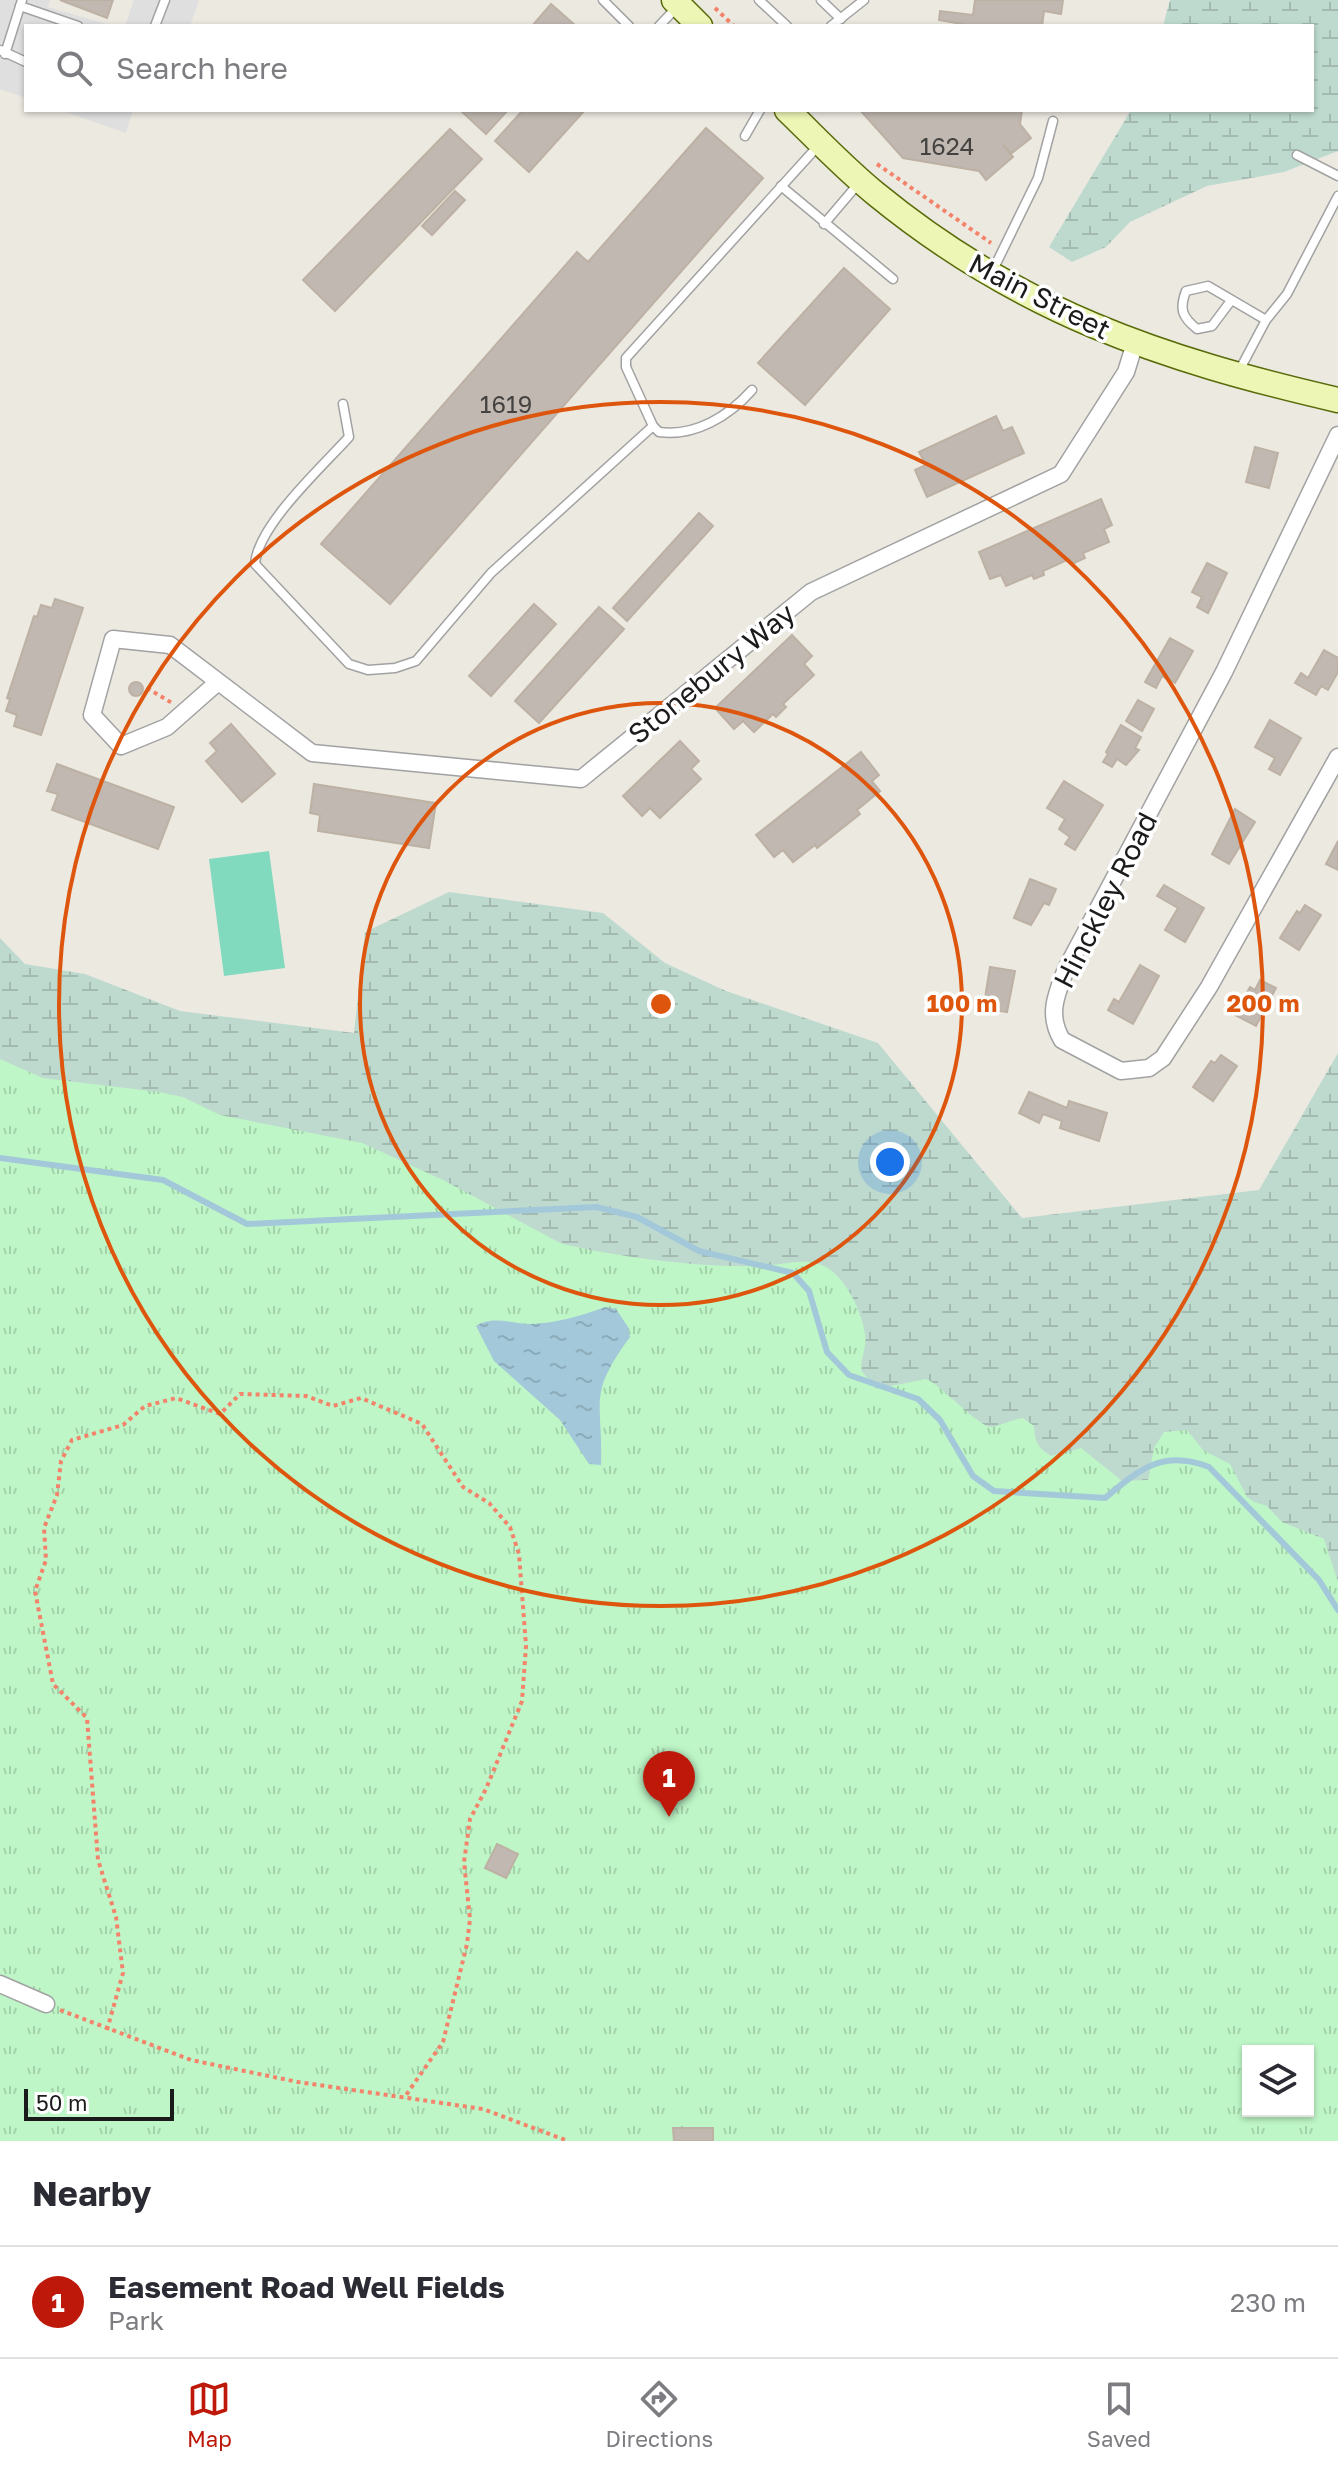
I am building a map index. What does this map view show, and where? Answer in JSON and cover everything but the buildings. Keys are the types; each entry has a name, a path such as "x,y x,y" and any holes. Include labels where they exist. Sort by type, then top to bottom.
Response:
{"main road":[{"path":"677,2 698,24"},
{"name":"Main Street","path":"789,112 821,143 867,170 911,221 991,275 1088,325 1135,343 1237,375 1338,400"}],"street":[{"name":"Stonebury Way","path":"218,682 167,727 121,746 92,715 113,639 170,645 312,753 581,779 811,592 1061,474 1126,372 1135,343"},
{"name":"Hinckley Road","path":"1338,435 1224,672 1066,969 1055,999 1053,1016 1062,1040 1121,1071 1149,1068 1163,1058 1209,987 1338,757"},
{"path":"0,1984 46,2004"}],"lane":[{"path":"156,24 165,0"},
{"path":"603,0 627,24"},
{"path":"759,0 785,24"},
{"path":"821,0 841,19"},
{"path":"834,24 864,0"},
{"path":"660,24 677,2"},
{"path":"24,61 2,52 21,3 73,24"},
{"path":"745,136 759,112"},
{"path":"991,275 1038,178 1053,121"},
{"path":"752,390 740,404 711,423 670,434 659,432 653,426 626,367 630,350 821,143"},
{"path":"1297,155 1338,176"},
{"path":"824,224 867,170"},
{"path":"781,186 893,279"},
{"path":"1237,375 1266,320 1287,294 1338,196"},
{"path":"1230,302 1212,326 1197,329 1184,318 1181,305 1186,291 1195,286 1208,286 1230,302 1266,320"},
{"path":"343,404 349,437 284,510 256,550 255,564 349,664 368,670 395,668 416,661 491,573 653,426"}],"path":[{"path":"707,0 732,24"},
{"path":"867,170 1002,250"},
{"path":"147,688 172,703"},
{"path":"107,2030 123,1973 116,1917 98,1860 87,1718 53,1684 35,1591 46,1560 44,1528 57,1495 61,1461 72,1440 123,1425 145,1406 176,1398 220,1414 240,1394 306,1396 333,1406 361,1398 394,1409 422,1424 463,1487 489,1503 510,1527 519,1554 526,1646 522,1701 470,1819 464,1862 470,1919 458,1988 443,2042 404,2098"},
{"path":"46,2004 191,2060 235,2071 483,2109 568,2141"}],"green space":[{"path":"1170,0 1338,0 1338,151 1284,172 1207,186 1130,222 1106,247 1072,262 1049,247 1130,112 1314,112 1314,24 1164,24"},
{"path":"269,851 285,968 224,976 209,859"},
{"path":"449,892 603,913 665,963 726,991 878,1043 1022,1218 1259,1190 1338,1053 1338,2141 757,2141 0,1320 0,938 25,964 85,974 180,1011 354,1033 365,932"},
{"path":"0,1059 43,1078 159,1092 183,1097 220,1115 362,1143 445,1181 560,1243 606,1253 686,1263 738,1266 801,1262 818,1264 840,1279 857,1306 865,1339 861,1370 876,1389 926,1379 986,1426 1023,1418 1034,1426 1038,1444 1051,1456 1081,1448 1122,1481 1148,1480 1154,1448 1164,1432 1187,1430 1203,1450 1230,1464 1247,1497 1267,1506 1282,1522 1324,1539 1338,1582 1338,2141 0,2141"}],"shaded area":[{"path":"0,0 50,0 48,7 106,24 24,24 24,97 0,89"},
{"path":"134,0 199,0 191,24 126,24"},
{"path":"66,112 132,112 126,133"}],"water":[{"path":"605,1307 616,1309 628,1327 630,1337 602,1386 601,1465 589,1464 560,1420 494,1361 476,1326 489,1321 550,1322"}],"waterway":[{"path":"0,1158 163,1180 247,1224 596,1207 637,1217 699,1251 793,1273 809,1291 827,1352 849,1375 918,1399 940,1420 973,1476 994,1491 1105,1498 1141,1471 1165,1461 1193,1462 1209,1467 1319,1580 1338,1610"}],"place":[{"name":"Easement Road Well Fields","path":"669,1817"}]}
